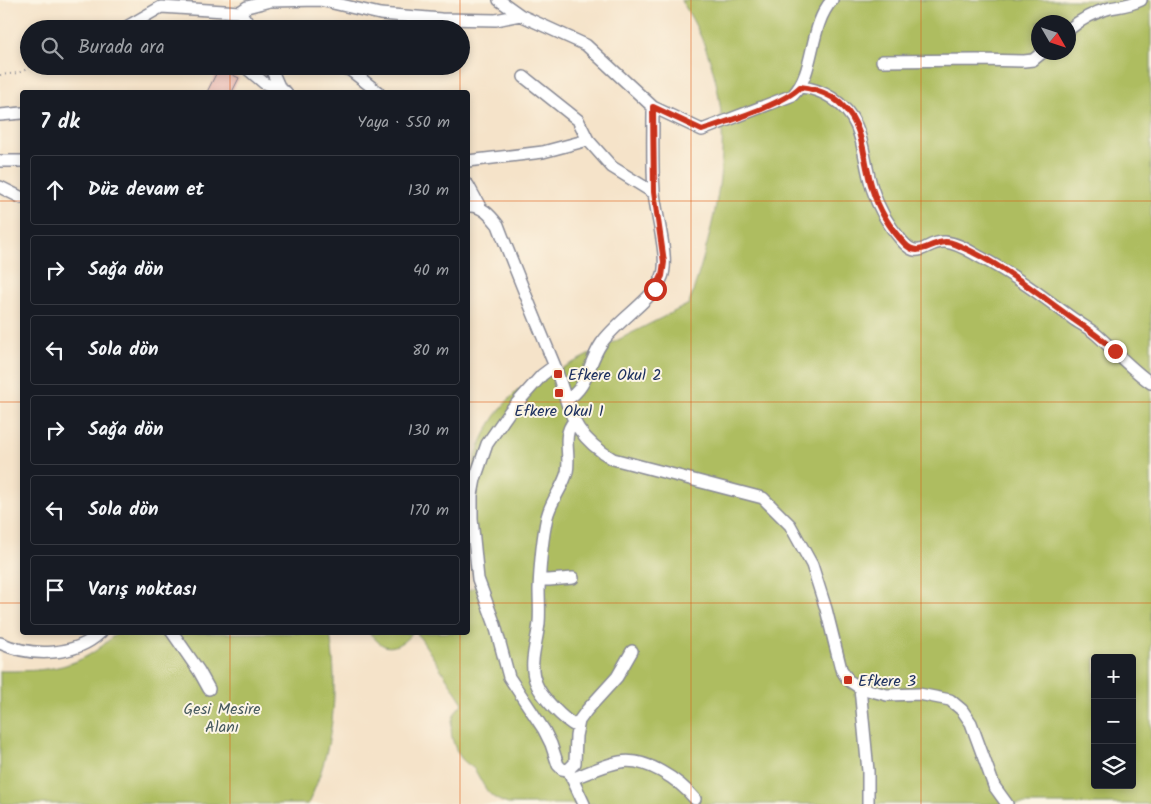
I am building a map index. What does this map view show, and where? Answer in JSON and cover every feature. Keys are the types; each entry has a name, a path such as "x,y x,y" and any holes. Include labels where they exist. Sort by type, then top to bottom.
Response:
{"street":[{"path":"139,20 161,8 240,12 247,7 270,1 320,0 380,14 441,19 496,20 520,15"},
{"path":"499,0 520,15 586,45 653,107 702,130 778,102 793,94 800,87 804,79 814,36 824,11 832,0"},
{"path":"1076,25 1095,14 1112,8 1130,5 1141,0"},
{"path":"240,12 246,20"},
{"path":"882,62 1033,60"},
{"path":"255,75 264,83 280,90"},
{"path":"275,75 283,90"},
{"path":"356,75 375,90"},
{"path":"524,77 578,120 588,140 612,167 654,192"},
{"path":"800,87 811,88 829,96 854,118 876,201 892,229 912,250 918,251 937,243 948,242 954,243 986,260 1033,288 1090,329 1151,383"},
{"path":"566,400 581,388 601,344 655,289 662,276 664,262 654,192 653,107"},
{"path":"0,115 20,113"},
{"path":"470,162 543,152 588,140"},
{"path":"0,161 20,161"},
{"path":"0,187 20,197"},
{"path":"470,189 480,207 498,225 574,421 586,438 596,448 613,459 763,498 790,525 812,565 826,609 841,669 848,680 860,688 887,695 919,694 950,700 962,710 971,723 994,786 1007,804"},
{"path":"470,206 480,207"},
{"path":"554,366 542,375 510,411 487,444 480,460 472,495 472,518 478,579 498,634 509,677 552,744 558,765 570,774 584,804"},
{"path":"574,421 566,435 569,457 567,470 562,486 552,502 547,517 540,578 539,623 533,663 535,681 543,697 577,728"},
{"path":"540,578 549,580 573,578"},
{"path":"0,643 10,648 36,653 63,651 81,645 96,635"},
{"path":"174,635 199,671 209,690"},
{"path":"570,774 575,762 577,728 587,710 617,677 632,651"},
{"path":"860,688 868,771 868,804"},
{"path":"570,774 621,762 631,762 670,776 683,786 694,799"}],"path":[{"path":"0,75 20,72"}],"green space":[{"path":"681,0 1151,0 1151,804 508,804 491,795 475,770 464,761 458,752 454,745 451,730 454,716 463,703 418,635 470,635 470,589 477,586 470,551 470,482 476,457 485,433 499,411 517,391 689,304 712,226 719,188 722,150 721,112 714,75 701,37"},
{"name":"Gesi Mesire Alanı","path":"114,635 330,635 334,677 332,720 324,763 308,804 0,804 0,671 48,669 62,666 90,655"},
{"path":"371,635 410,635 394,646 385,646"}],"building":[{"path":"216,75 233,75 239,78 233,90 208,90"}],"place":[{"name":"Efkere Okul 2","path":"558,374"},
{"name":"Efkere Okul 1","path":"559,393"},
{"name":"Efkere 3","path":"848,680"}],"route":[{"path":"655,289 662,276 664,262 654,192 653,107 702,130 778,102 793,94 800,87 811,88 836,100 854,118 876,201 892,229 905,244 912,250 918,251 941,242 954,243 960,246 1033,288 1073,319 1090,329 1115,351"}]}
